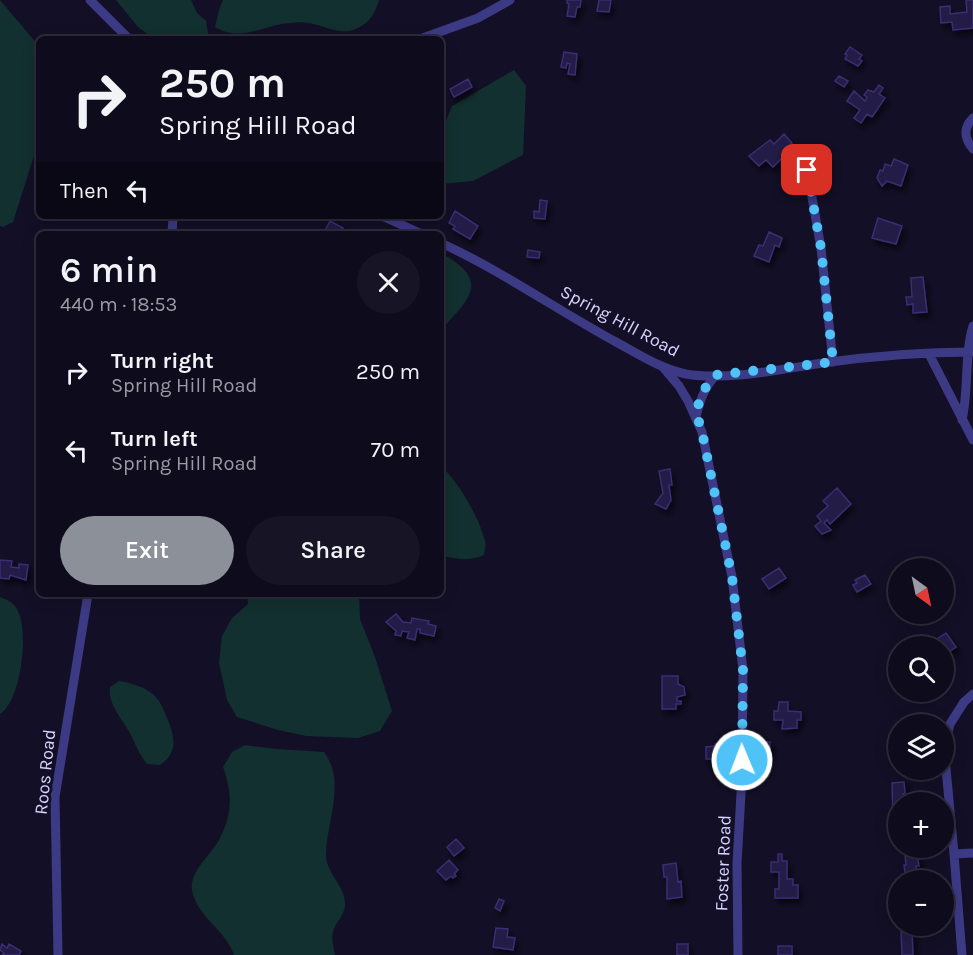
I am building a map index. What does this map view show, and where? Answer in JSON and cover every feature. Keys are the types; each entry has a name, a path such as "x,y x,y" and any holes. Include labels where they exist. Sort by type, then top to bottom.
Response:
{"street":[{"path":"90,0 126,36"},
{"path":"428,36 478,18 510,0"},
{"path":"973,118 965,130 966,138 973,149"},
{"path":"807,170 821,248 833,362"},
{"path":"389,219 415,231"},
{"name":"Spring Hill Road","path":"444,245 513,280 591,328 662,366 686,374 716,375 833,362 970,352"},
{"path":"962,420 973,326"},
{"path":"929,354 973,440"},
{"name":"Foster Road","path":"662,366 679,386 702,432 732,577 743,670 738,955"},
{"path":"696,417 701,396 707,384 716,375"},
{"name":"Roos Road","path":"58,955 55,797 88,597"},
{"path":"948,792 944,747 950,724 964,702 973,694"},
{"path":"962,955 954,854 973,853"}],"green space":[{"path":"0,0 36,42 36,149 13,222 3,227 0,226"},
{"path":"116,0 191,0 197,13 206,21 208,36 150,36 138,27"},
{"path":"223,0 379,0 370,18 353,30 338,31 299,22 280,24 252,32 234,33 215,27"},
{"path":"514,70 526,86 523,155 473,181 444,184 444,126 452,106"},
{"path":"444,255 457,263 471,281 471,290 460,309 444,327"},
{"path":"444,469 473,512 485,541 484,555 468,559 444,556"},
{"path":"0,597 10,602 18,611 23,635 23,650 13,696 0,714"},
{"path":"247,597 359,597 360,619 392,711 380,731 358,738 306,736 237,717 227,700 219,663 222,636 232,618 248,604"},
{"path":"119,681 146,690 154,695 162,707 170,726 173,744 170,755 160,765 147,764 111,700 110,687"},
{"path":"245,745 324,752 331,764 335,789 326,856 327,863 345,900 343,914 332,934 335,955 234,955 225,938 199,908 195,899 192,890 194,876 217,844 229,811 228,785 223,767 232,752"}],"building":[{"path":"567,0 581,0 575,17 567,16 569,4"},
{"path":"599,0 611,0 609,12 597,11"},
{"path":"966,0 973,0 973,28 953,30 952,22 941,23 940,7 950,6 950,14 967,12"},
{"path":"850,47 862,55 859,59 862,61 858,66 845,59 847,55 845,54"},
{"path":"564,52 577,54 575,75 568,74 570,64 567,63 566,68 561,67"},
{"path":"839,76 848,81 844,87 835,81"},
{"path":"468,79 472,87 454,97 450,89"},
{"path":"879,85 883,88 879,94 885,98 872,117 867,114 861,123 854,118 860,110 847,101 854,91 865,101 867,97 864,95 868,90 874,92"},
{"path":"784,134 792,143 783,152 786,154 773,167 766,160 759,166 749,156 770,140 774,144"},
{"path":"894,159 908,165 901,186 887,181 882,186 877,178 880,170 883,171 885,164 891,166"},
{"path":"540,200 547,201 545,219 534,218 534,211 539,212"},
{"path":"455,211 478,226 470,239 453,229 455,226 449,223"},
{"path":"878,218 902,226 896,244 872,238"},
{"path":"330,221 343,228 341,231 325,231"},
{"path":"769,232 782,238 779,247 775,245 769,262 754,256 759,245 763,246"},
{"path":"528,250 540,252 539,258 527,257"},
{"path":"923,277 927,312 913,313 913,304 907,305 906,297 912,297 911,278"},
{"path":"670,469 671,500 666,509 655,504 663,493 659,471"},
{"path":"837,488 851,504 830,524 827,520 824,523 831,530 822,534 815,526 821,521 817,516 828,506 823,501"},
{"path":"0,560 12,561 11,567 19,568 19,564 28,565 26,580 10,575 9,579 0,578"},
{"path":"779,568 786,578 769,589 762,579"},
{"path":"865,575 871,584 857,592 853,585 857,583 855,580"},
{"path":"396,614 403,622 411,623 412,618 429,621 428,624 436,626 434,636 420,633 420,629 417,629 415,640 407,638 409,632 402,631 401,636 395,635 396,631 386,622"},
{"path":"662,676 678,676 678,684 684,687 685,695 677,697 677,701 681,701 681,704 676,704 676,709 662,709"},
{"path":"779,702 788,702 788,711 801,712 801,720 797,720 797,728 782,729 783,720 774,720 774,711 778,711"},
{"path":"763,742 770,742 770,753 763,753"},
{"path":"715,744 726,746 727,758 715,761 715,759 706,759 706,747 715,746"},
{"path":"904,782 905,792 892,792 892,783"},
{"path":"456,839 464,848 454,856 447,847"},
{"path":"778,854 782,854 782,861 787,861 787,879 793,879 793,885 798,885 798,898 775,898 775,889 779,889 779,872 771,872 771,862 778,862"},
{"path":"905,858 918,858 919,866 916,866 917,870 905,870 904,865 906,865"},
{"path":"449,860 458,870 454,874 456,876 453,878 451,876 446,880 437,871"},
{"path":"676,863 682,897 667,899 667,877 664,877 663,865"},
{"path":"499,899 504,901 500,911 495,908"},
{"path":"496,928 508,929 507,937 515,938 513,950 493,947"},
{"path":"901,936 912,936 913,955 902,955"},
{"path":"2,944 7,948 9,944 21,951 19,955 2,955 4,953 0,950"},
{"path":"677,944 688,944 688,955 677,955"},
{"path":"778,946 792,946 792,955 778,955"}],"route":[{"path":"742,760 743,670 732,577 702,432 696,417 701,396 707,384 716,375 833,362 821,248 807,170"}]}
